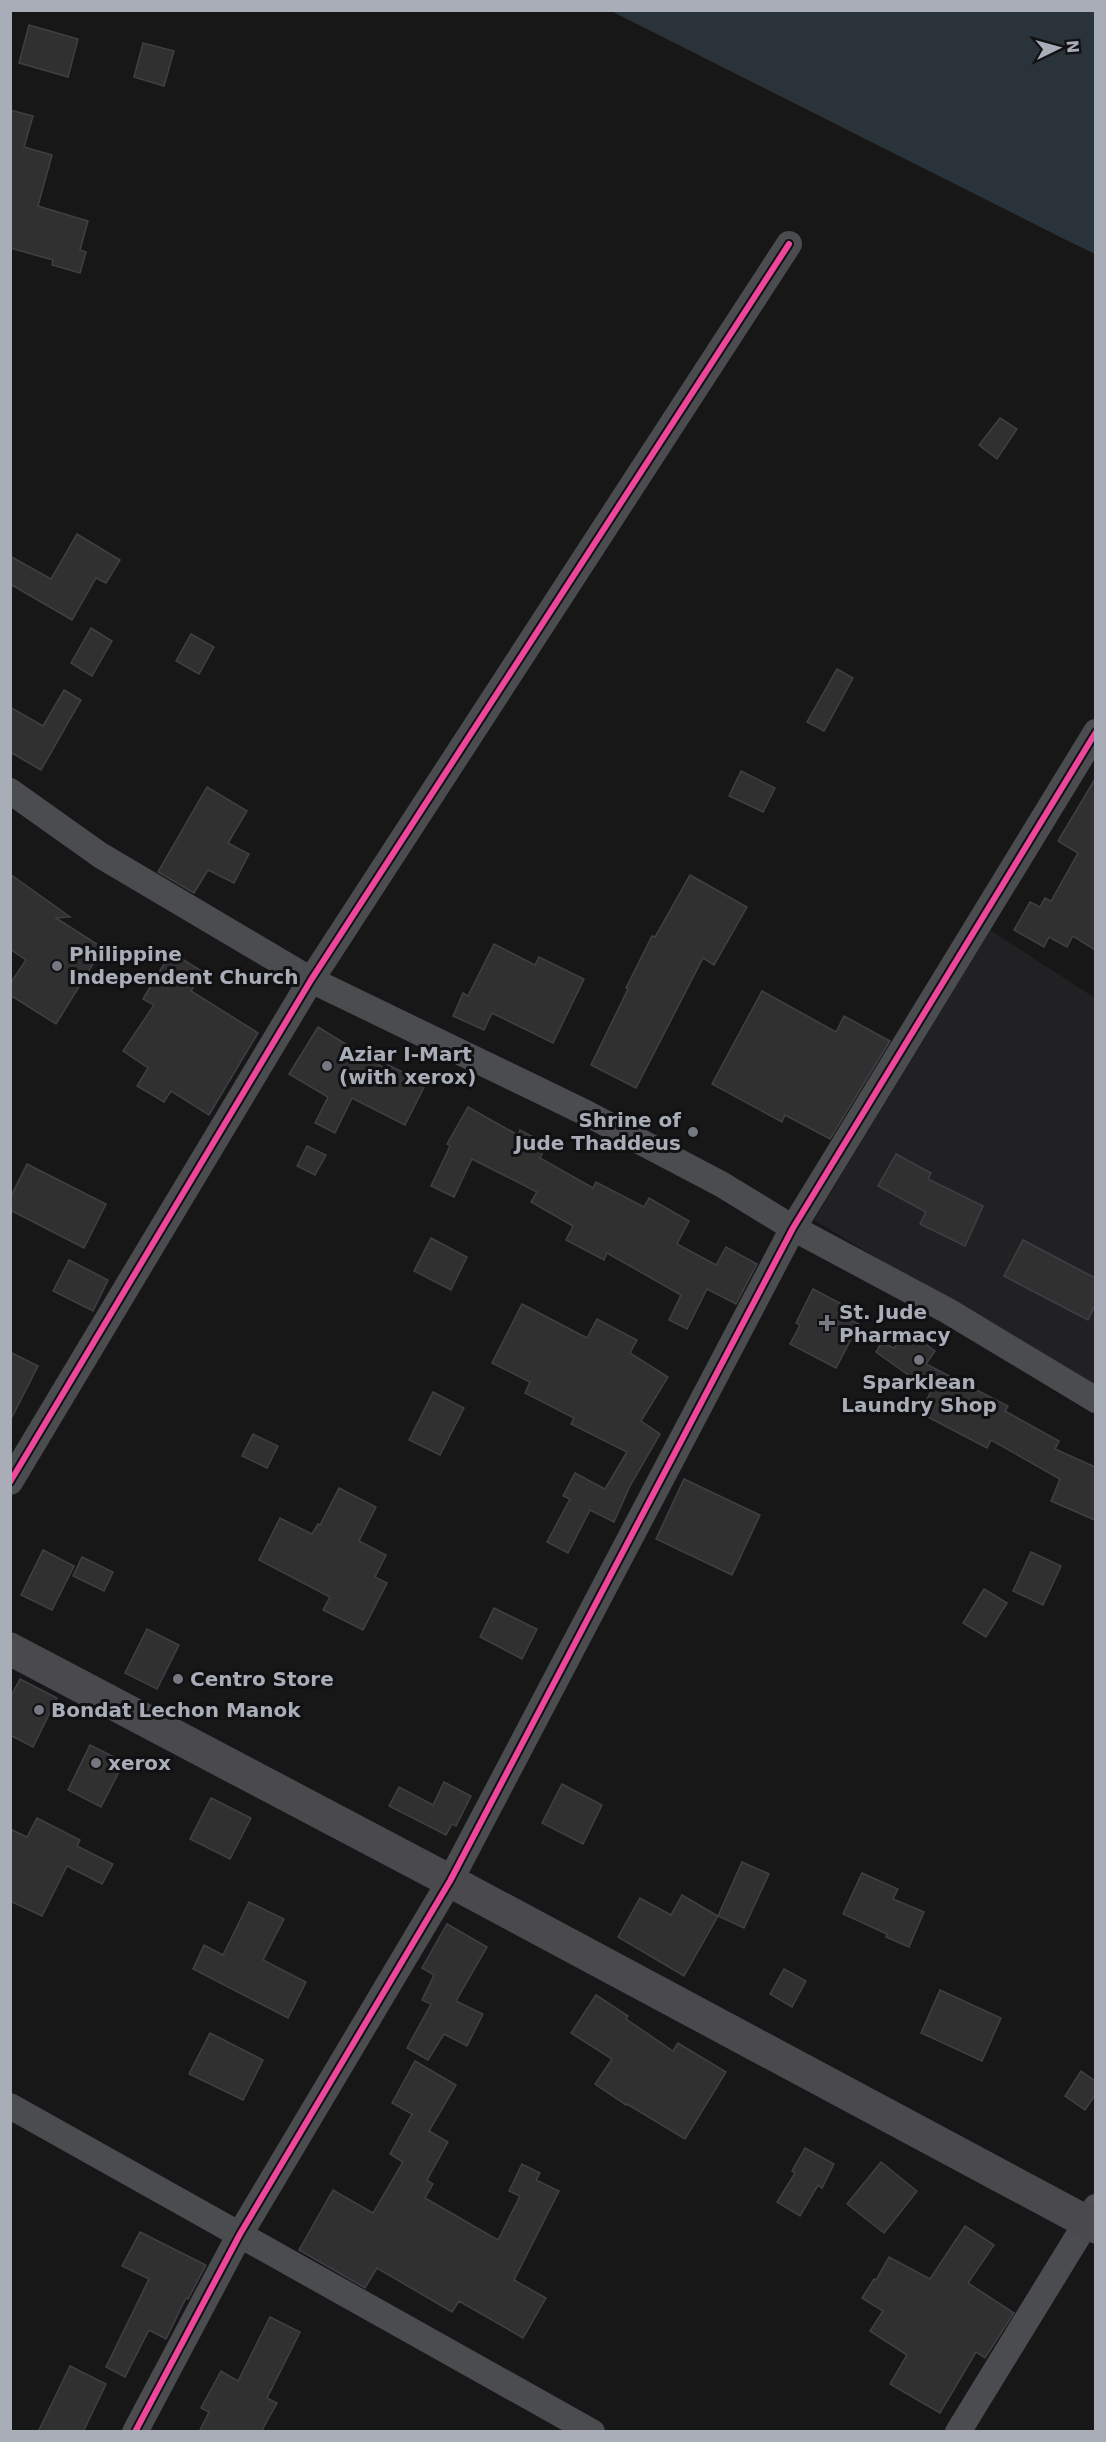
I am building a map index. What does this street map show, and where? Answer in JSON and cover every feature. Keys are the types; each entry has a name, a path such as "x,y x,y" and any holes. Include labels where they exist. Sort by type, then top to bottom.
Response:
{"main road":[{"path":"10,1648 1093,2219"}],"street":[{"path":"10,1482 311,980 789,244"},
{"path":"135,2432 240,2234 450,1881 793,1228 1095,732"},
{"path":"10,791 100,855 311,980 586,1113 721,1184 793,1228 948,1311 1095,1400"},
{"path":"10,2106 592,2432"},
{"path":"958,2432 1093,2219"}],"shaded area":[{"path":"611,11 1095,11 1095,254 1066,240"},
{"path":"990,930 1095,998 1095,1390 814,1220"}],"building":[{"path":"29,25 78,39 68,77 19,63"},
{"path":"143,43 174,51 164,86 134,77"},
{"path":"10,110 33,116 24,147 52,155 38,206 88,221 80,250 86,252 80,273 52,265 53,260 10,248"},
{"path":"1000,418 1017,429 997,459 979,445"},
{"path":"77,534 120,560 106,583 96,578 72,620 10,584 10,556 51,579"},
{"path":"91,628 112,641 92,676 71,663"},
{"path":"191,634 214,647 199,674 176,661"},
{"path":"837,669 853,678 824,731 807,722"},
{"path":"64,690 81,700 41,770 10,752 10,707 43,726"},
{"path":"741,771 775,788 763,812 729,796"},
{"path":"1095,779 1095,950 1073,936 1067,947 1049,937 1044,947 1014,930 1030,902 1040,907 1045,898 1051,901 1078,853 1058,841"},
{"path":"207,787 247,811 228,843 249,854 234,883 208,870 194,893 158,872"},
{"name":"Philippine Independent Church","path":"10,874 70,917 56,918 103,948 56,1024 10,995 10,984 26,960 10,949"},
{"path":"690,875 747,907 714,965 703,958 636,1088 591,1065 652,936 655,937"},
{"path":"494,944 535,965 539,957 584,979 553,1043 492,1013 484,1030 453,1016 463,993 468,996"},
{"path":"171,952 203,972 191,991 258,1033 209,1115 171,1091 164,1102 137,1086 148,1068 123,1051 154,1005 143,999"},
{"path":"762,991 836,1032 844,1016 890,1041 830,1139 785,1115 782,1122 712,1084"},
{"path":"318,1027 386,1069 388,1065 426,1083 405,1125 352,1098 335,1133 315,1123 328,1097 289,1074"},
{"path":"468,1107 518,1135 520,1130 547,1144 540,1158 593,1188 596,1182 644,1207 649,1198 689,1221 677,1244 716,1265 726,1247 757,1264 736,1304 707,1289 687,1329 669,1320 681,1295 607,1253 604,1260 566,1240 573,1226 531,1202 537,1192 472,1159 454,1197 431,1186 450,1146 447,1144"},
{"path":"307,1146 326,1155 315,1175 297,1166"},
{"path":"896,1154 931,1173 928,1179 983,1206 965,1246 920,1224 926,1212 878,1186"},
{"path":"27,1164 106,1204 84,1248 10,1210 10,1198"},
{"path":"431,1238 467,1257 451,1290 414,1271"},
{"path":"1023,1240 1095,1278 1095,1305 1088,1320 1004,1276"},
{"path":"69,1260 108,1280 93,1311 53,1291"},
{"path":"813,1289 851,1309 846,1318 859,1324 836,1368 790,1344 800,1325 796,1323"},
{"path":"522,1304 587,1338 597,1319 637,1340 630,1353 668,1377 641,1421 660,1434 630,1486 614,1522 590,1510 568,1553 547,1542 570,1499 563,1496 575,1473 605,1489 627,1452 571,1424 574,1418 525,1393 530,1382 492,1363"},
{"path":"907,1331 935,1351 926,1364 1008,1406 1005,1411 1059,1441 1055,1449 1095,1467 1095,1520 1051,1501 1060,1479 991,1440 987,1448 920,1413 931,1391 876,1352 882,1342 894,1348"},
{"path":"10,1352 38,1366 10,1421"},
{"path":"433,1392 464,1408 440,1455 409,1440"},
{"path":"253,1434 278,1446 267,1468 242,1456"},
{"path":"684,1479 760,1515 732,1575 656,1539"},
{"path":"339,1488 376,1507 359,1541 386,1555 375,1577 387,1583 363,1630 323,1610 330,1597 259,1560 280,1518 312,1534 318,1524 320,1525"},
{"path":"43,1550 74,1566 52,1610 21,1595"},
{"path":"1031,1552 1061,1566 1043,1605 1013,1591"},
{"path":"82,1557 113,1572 104,1591 73,1576"},
{"path":"984,1589 1007,1603 986,1637 963,1623"},
{"path":"494,1608 537,1629 522,1659 480,1637"},
{"path":"147,1629 179,1645 157,1689 125,1673"},
{"path":"20,1679 57,1698 33,1747 10,1735 10,1698"},
{"path":"90,1745 124,1762 101,1807 68,1790"},
{"path":"444,1782 471,1796 456,1826 452,1824 446,1835 389,1806 399,1787 433,1805"},
{"path":"562,1784 602,1805 583,1844 542,1823"},
{"path":"211,1798 251,1818 230,1859 190,1839"},
{"path":"37,1818 80,1840 77,1846 113,1864 102,1884 67,1866 42,1916 10,1901 10,1829 27,1837"},
{"path":"742,1862 769,1874 744,1928 718,1916"},
{"path":"862,1873 898,1889 893,1899 924,1912 909,1947 843,1914"},
{"path":"682,1895 718,1916 684,1976 618,1937 640,1898 671,1915"},
{"path":"249,1902 284,1919 263,1960 306,1982 288,2018 193,1969 204,1945 223,1955"},
{"path":"447,1924 487,1947 456,2001 483,2014 467,2046 444,2034 428,2060 407,2048 431,2004 422,2000 434,1975 422,1968"},
{"path":"784,1969 806,1981 792,2007 770,1994"},
{"path":"940,1990 1001,2018 982,2061 921,2033"},
{"path":"596,1995 628,2016 626,2019 673,2051 678,2043 726,2072 685,2139 595,2084 612,2059 571,2033"},
{"path":"210,2033 263,2060 243,2100 189,2074"},
{"path":"415,2061 456,2085 429,2131 448,2142 427,2180 433,2184 425,2198 498,2240 520,2196 509,2191 522,2164 540,2173 536,2180 559,2191 514,2280 546,2298 523,2338 459,2301 452,2312 377,2268 365,2288 299,2250 333,2190 373,2213 403,2162 390,2154 412,2114 392,2103"},
{"path":"1081,2071 1095,2081 1095,2095 1085,2110 1065,2096"},
{"path":"805,2148 834,2164 822,2188 818,2185 800,2216 777,2202 795,2173 792,2171"},
{"path":"881,2162 917,2191 884,2233 847,2204"},
{"path":"965,2226 994,2245 968,2283 1014,2313 985,2358 976,2352 940,2413 890,2384 907,2355 870,2331 883,2311 862,2298 889,2257 930,2279"},
{"path":"140,2232 206,2265 188,2299 186,2298 166,2339 149,2330 125,2377 106,2367 149,2279 122,2266"},
{"path":"270,2317 300,2332 267,2398 277,2403 261,2432 199,2432 209,2412 201,2408 221,2371 238,2381"},
{"path":"70,2366 106,2384 83,2432 38,2432"}],"cycle path":[{"path":"10,1482 311,980 789,244"},
{"path":"135,2432 240,2234 450,1881 793,1228 1096,732"}],"place":[{"name":"Philippine Independent Church","path":"57,966"},
{"name":"Aziar I-Mart (with xerox)","path":"327,1066"},
{"name":"Shrine of Jude Thaddeus","path":"693,1132"},
{"name":"St. Jude Pharmacy","path":"827,1323"},
{"name":"Sparklean Laundry Shop","path":"919,1360"},
{"name":"Centro Store","path":"178,1679"},
{"name":"Bondat Lechon Manok","path":"39,1710"},
{"name":"xerox","path":"96,1763"}]}
